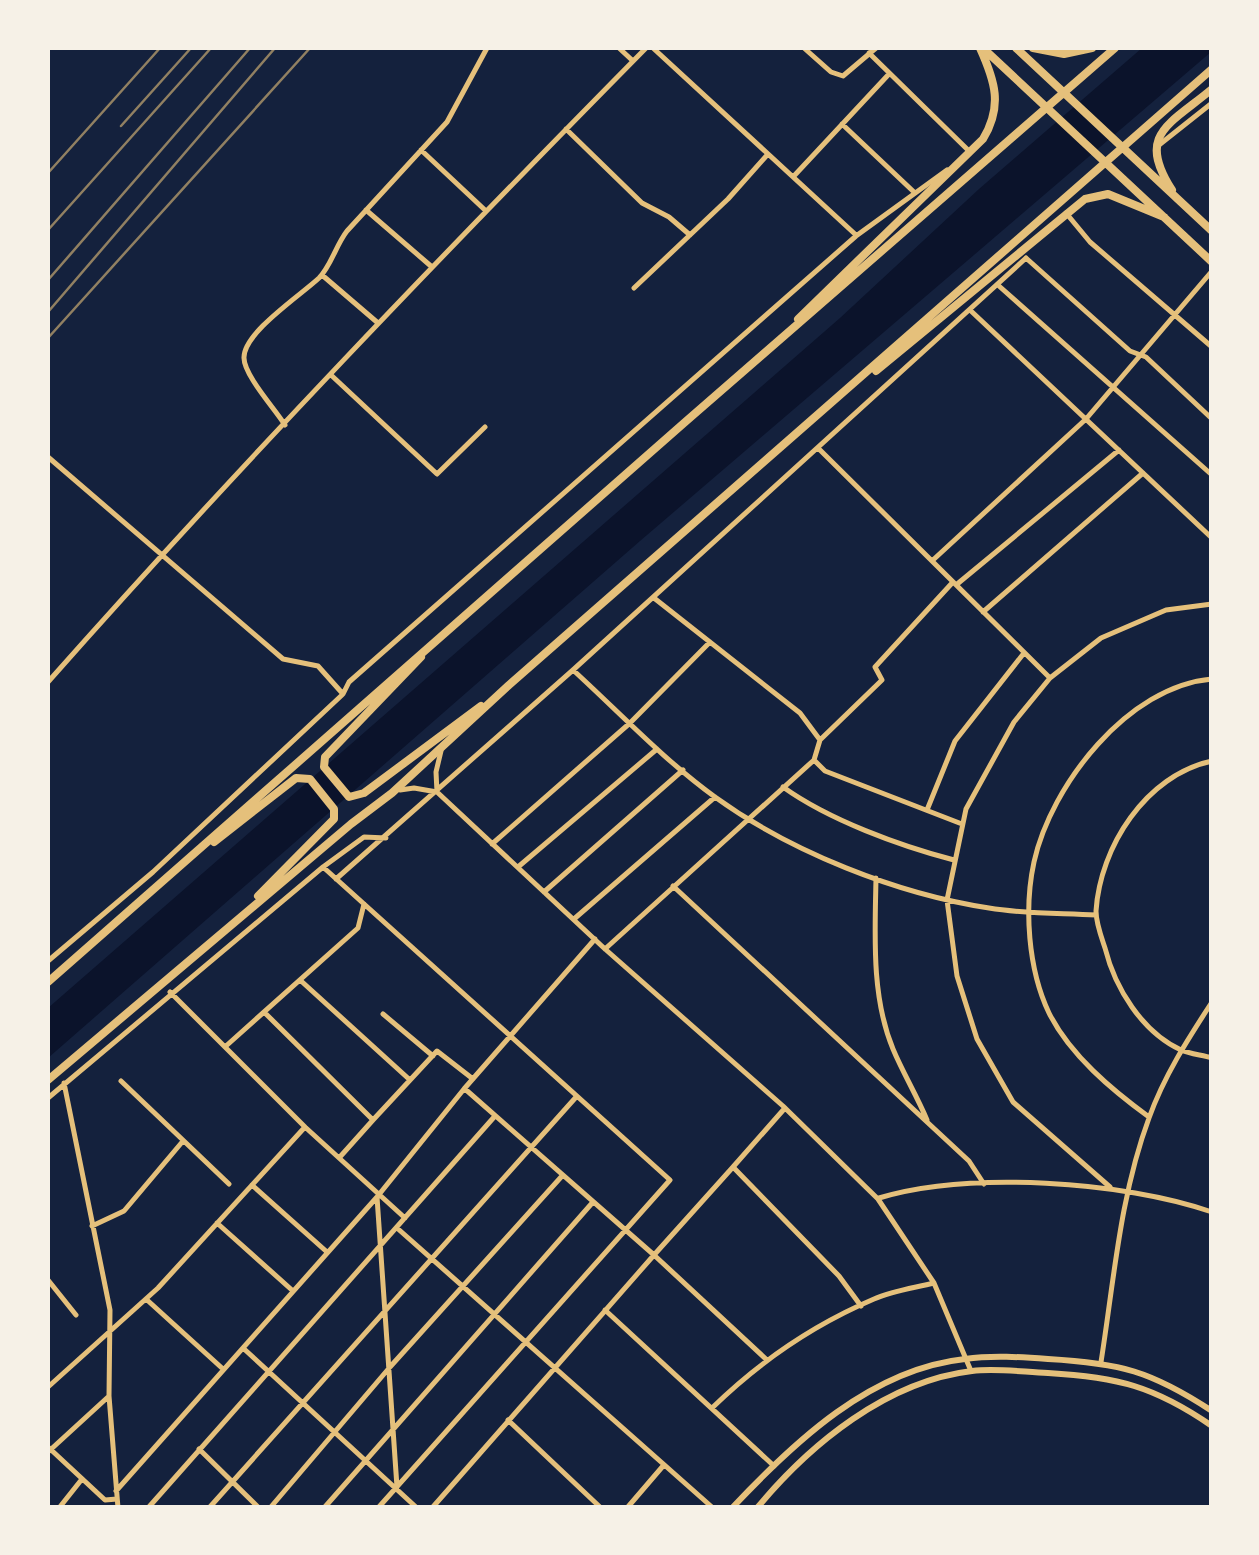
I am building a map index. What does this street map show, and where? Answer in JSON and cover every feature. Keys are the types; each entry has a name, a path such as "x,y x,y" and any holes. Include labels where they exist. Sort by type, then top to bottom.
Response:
{"main road":[{"path":"981,48 1212,262"},
{"path":"674,434 785,333 971,152 992,124 997,108 994,77 981,48"},
{"path":"1016,48 1212,232"},
{"path":"1033,48 1064,54 1092,48"},
{"path":"48,982 1116,48"},
{"path":"48,1080 217,935 392,793 509,685 1212,69"},
{"path":"1180,203 1158,168 1154,150 1164,130 1212,89"},
{"path":"738,485 1023,256 1085,199 1108,194 1164,217"},
{"path":"460,618 330,748 324,757 324,767 348,797 364,793 509,685"},
{"path":"170,876 296,778 310,779 334,808 331,824 217,935"}],"street":[{"path":"286,424 247,371 243,354 275,314 322,275 334,248 460,104 487,48"},
{"path":"619,48 633,61"},
{"path":"48,682 161,554 432,266 649,48 856,236"},
{"path":"804,48 831,72 843,76 876,48"},
{"path":"48,961 153,872 343,694 348,682 856,236 971,152 869,53"},
{"path":"793,177 889,74"},
{"path":"1154,150 1212,103"},
{"path":"842,124 915,193"},
{"path":"566,129 642,203 690,235"},
{"path":"421,150 486,211"},
{"path":"634,288 768,154"},
{"path":"366,210 432,266"},
{"path":"1066,213 1090,242 1212,348"},
{"path":"336,879 999,286 1023,256 1212,419"},
{"path":"933,560 1086,419 1212,271"},
{"path":"322,275 378,324"},
{"path":"999,286 1212,475"},
{"path":"969,296 974,308 1212,538"},
{"path":"331,375 438,474 485,426"},
{"path":"818,449 1050,678"},
{"path":"605,949 814,760 820,740 882,680 876,667 954,583 1119,450"},
{"path":"48,457 283,659 318,666 343,694"},
{"path":"983,612 1144,473"},
{"path":"654,597 800,713 820,740"},
{"path":"1110,1188 1014,1102 977,1039 957,976 948,900 966,809 1014,722 1050,678 1101,638 1166,610 1212,604"},
{"path":"492,844 630,723 710,642"},
{"path":"926,810 955,741 1024,653"},
{"path":"573,670 656,749 715,797 750,819 916,893 990,908 1096,915"},
{"path":"1149,1117 1114,1092 1077,1052 1050,1014 1037,975 1028,912 1034,861 1050,814 1111,728 1155,698 1212,679"},
{"path":"518,868 656,749"},
{"path":"437,792 441,750"},
{"path":"814,760 824,770 963,824"},
{"path":"1212,761 1155,789 1126,823 1102,874 1096,915 1109,964 1140,1020 1181,1050 1212,1058"},
{"path":"544,892 683,770"},
{"path":"783,787 804,802 834,815 955,861"},
{"path":"392,793 414,788 437,792 595,940 786,1108 878,1199 934,1282 971,1371"},
{"path":"574,919 715,797"},
{"path":"48,1098 323,867 364,837 386,838"},
{"path":"323,867 668,1176 668,1182 378,1508"},
{"path":"876,878 875,944 880,1008 892,1048 929,1124"},
{"path":"673,886 969,1162 984,1184"},
{"path":"224,1046 358,928 364,904"},
{"path":"99,1508 117,1495 595,940"},
{"path":"300,980 410,1080"},
{"path":"170,992 305,1128 405,1218"},
{"path":"1101,1362 1127,1192 1149,1117 1181,1050 1212,1002"},
{"path":"264,1012 373,1120"},
{"path":"383,1014 433,1056"},
{"path":"339,1158 440,1050 473,1080"},
{"path":"121,1081 228,1184"},
{"path":"64,1083 106,1289 118,1508"},
{"path":"464,1089 767,1360"},
{"path":"209,1508 577,1096"},
{"path":"432,1508 786,1108"},
{"path":"148,1508 495,1116"},
{"path":"48,1387 146,1299 305,1128"},
{"path":"92,1226 124,1211 183,1140"},
{"path":"734,1167 839,1276 862,1306"},
{"path":"270,1508 390,1366 562,1176"},
{"path":"252,1184 328,1252"},
{"path":"878,1199 984,1184 1110,1188 1212,1212"},
{"path":"378,1195 397,1487"},
{"path":"324,1508 593,1202"},
{"path":"217,1223 294,1291"},
{"path":"397,1228 713,1508"},
{"path":"48,1280 76,1315"},
{"path":"712,1408 786,1345 875,1298 934,1282"},
{"path":"146,1299 223,1369"},
{"path":"605,1310 774,1466"},
{"path":"243,1348 417,1508"},
{"path":"732,1508 812,1432 872,1389 900,1376 966,1358 1101,1362 1160,1379 1212,1411"},
{"path":"757,1508 785,1476 864,1413 920,1384 971,1371 1111,1378 1152,1391 1212,1426"},
{"path":"105,1500 48,1450 109,1396"},
{"path":"508,1420 601,1508"},
{"path":"199,1448 260,1508"},
{"path":"627,1508 663,1466"},
{"path":"58,1508 82,1480"}],"water":[{"path":"1142,48 1211,48 1211,52 640,541 48,1058 48,1008 840,318 979,189"}],"railway":[{"path":"48,173 160,48"},
{"path":"121,126 191,48"},
{"path":"48,230 211,48"},
{"path":"48,280 250,48"},
{"path":"48,312 275,48"},
{"path":"48,338 310,48"}]}
